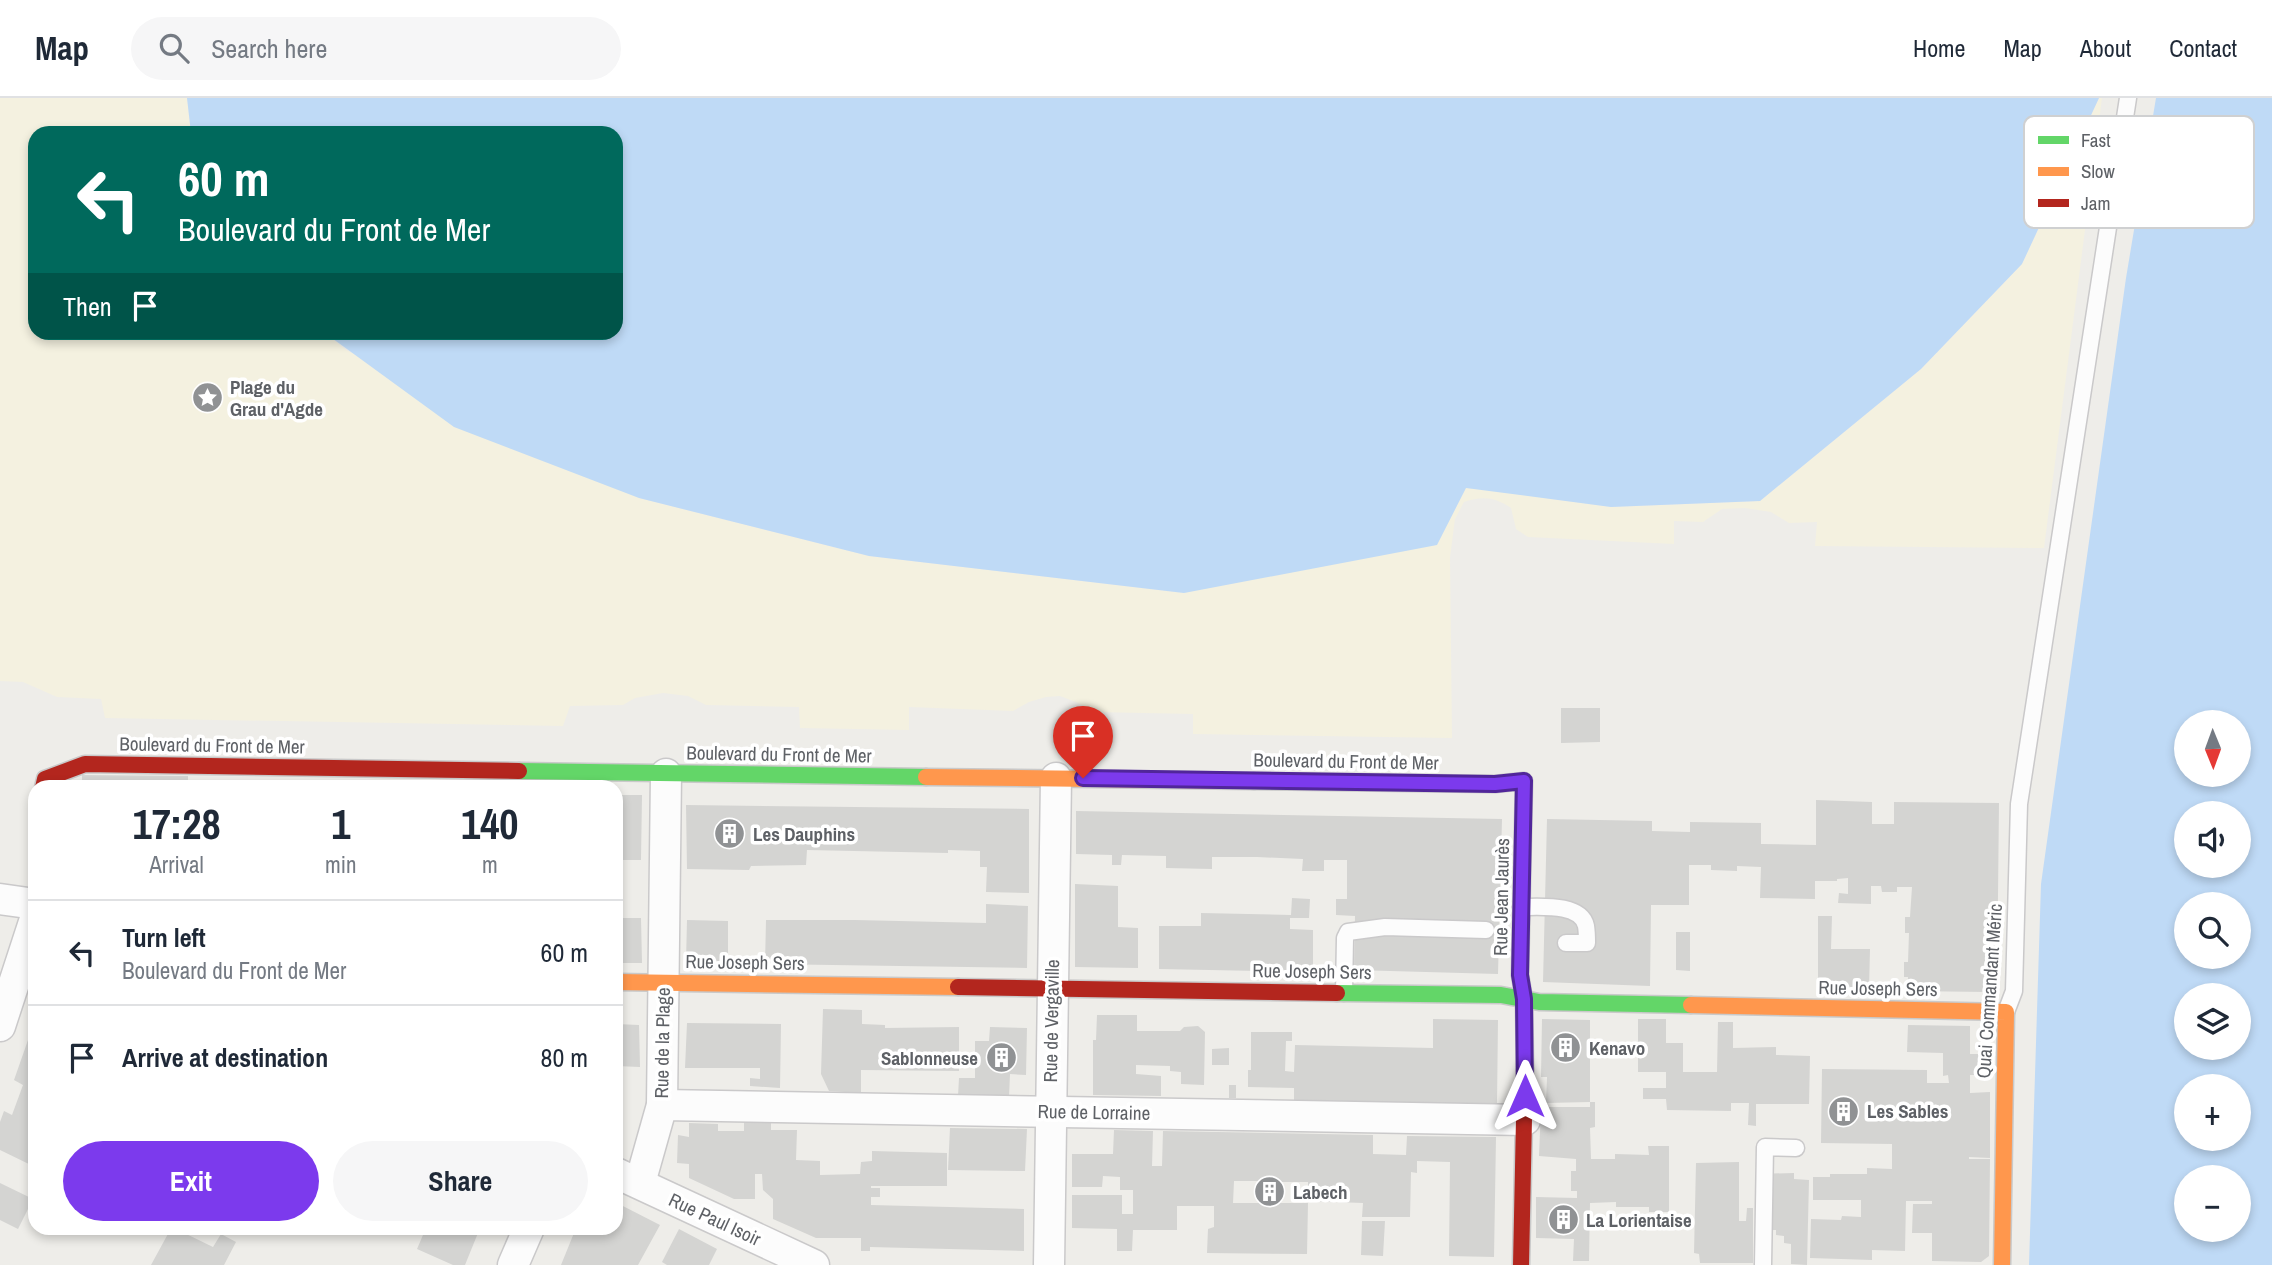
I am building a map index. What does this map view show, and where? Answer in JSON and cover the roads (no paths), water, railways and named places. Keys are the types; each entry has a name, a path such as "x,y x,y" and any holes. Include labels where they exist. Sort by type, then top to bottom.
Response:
{"street":[{"name":"Boulevard du Front de Mer","path":"45,780 85,764 1495,784 1524,781"},
{"name":"Rue de la Plage","path":"628,1178 662,1105 666,774"},
{"name":"Rue de Vergaville","path":"1049,1265 1056,778"},
{"name":"Rue Jean Jaurès","path":"1521,1265 1525,1120 1524,999 1520,975 1524,781"},
{"path":"0,899 28,903"},
{"path":"0,1026 28,940"},
{"name":"Rue Joseph Sers","path":"623,982 1501,995 1539,1002 2006,1012"},
{"name":"Quai Commandant Méric","path":"2002,1265 2006,1012"},
{"name":"Rue de Lorraine","path":"662,1105 1525,1120"},
{"name":"Rue Paul Isoir","path":"628,1178 814,1265"},
{"path":"513,1265 526,1235"}],"lane":[{"name":"Quai Commandant Méric","path":"2125,116 2128,98"},
{"name":"Quai Commandant Méric","path":"2006,1012 2014,991 2019,804 2108,228"},
{"path":"1521,907 1567,910 1579,914 1586,925 1587,943 1566,943"},
{"path":"1344,993 1345,939 1348,932 1385,927 1486,930"},
{"path":"1763,1265 1765,1147 1796,1148"}],"water":[{"path":"187,98 2099,98 2091,116 2024,116 2024,228 2039,228 2022,264 1921,369 1760,501 1611,507 1466,488 1437,545 1184,593 869,556 639,498 454,427 335,340 623,340 623,126 190,126"},
{"path":"2156,98 2272,98 2272,1265 2029,1265 2041,884 2134,228 2254,228 2254,116 2153,116"}],"place":[{"name":"Plage du Grau d'Agde","path":"207,398"},
{"name":"Les Dauphins","path":"730,834"},
{"name":"Kenavo","path":"1566,1048"},
{"name":"Sablonneuse","path":"1001,1058"},
{"name":"Les Sables","path":"1844,1111"},
{"name":"Labech","path":"1270,1192"},
{"name":"La Lorientaise","path":"1563,1220"}]}
